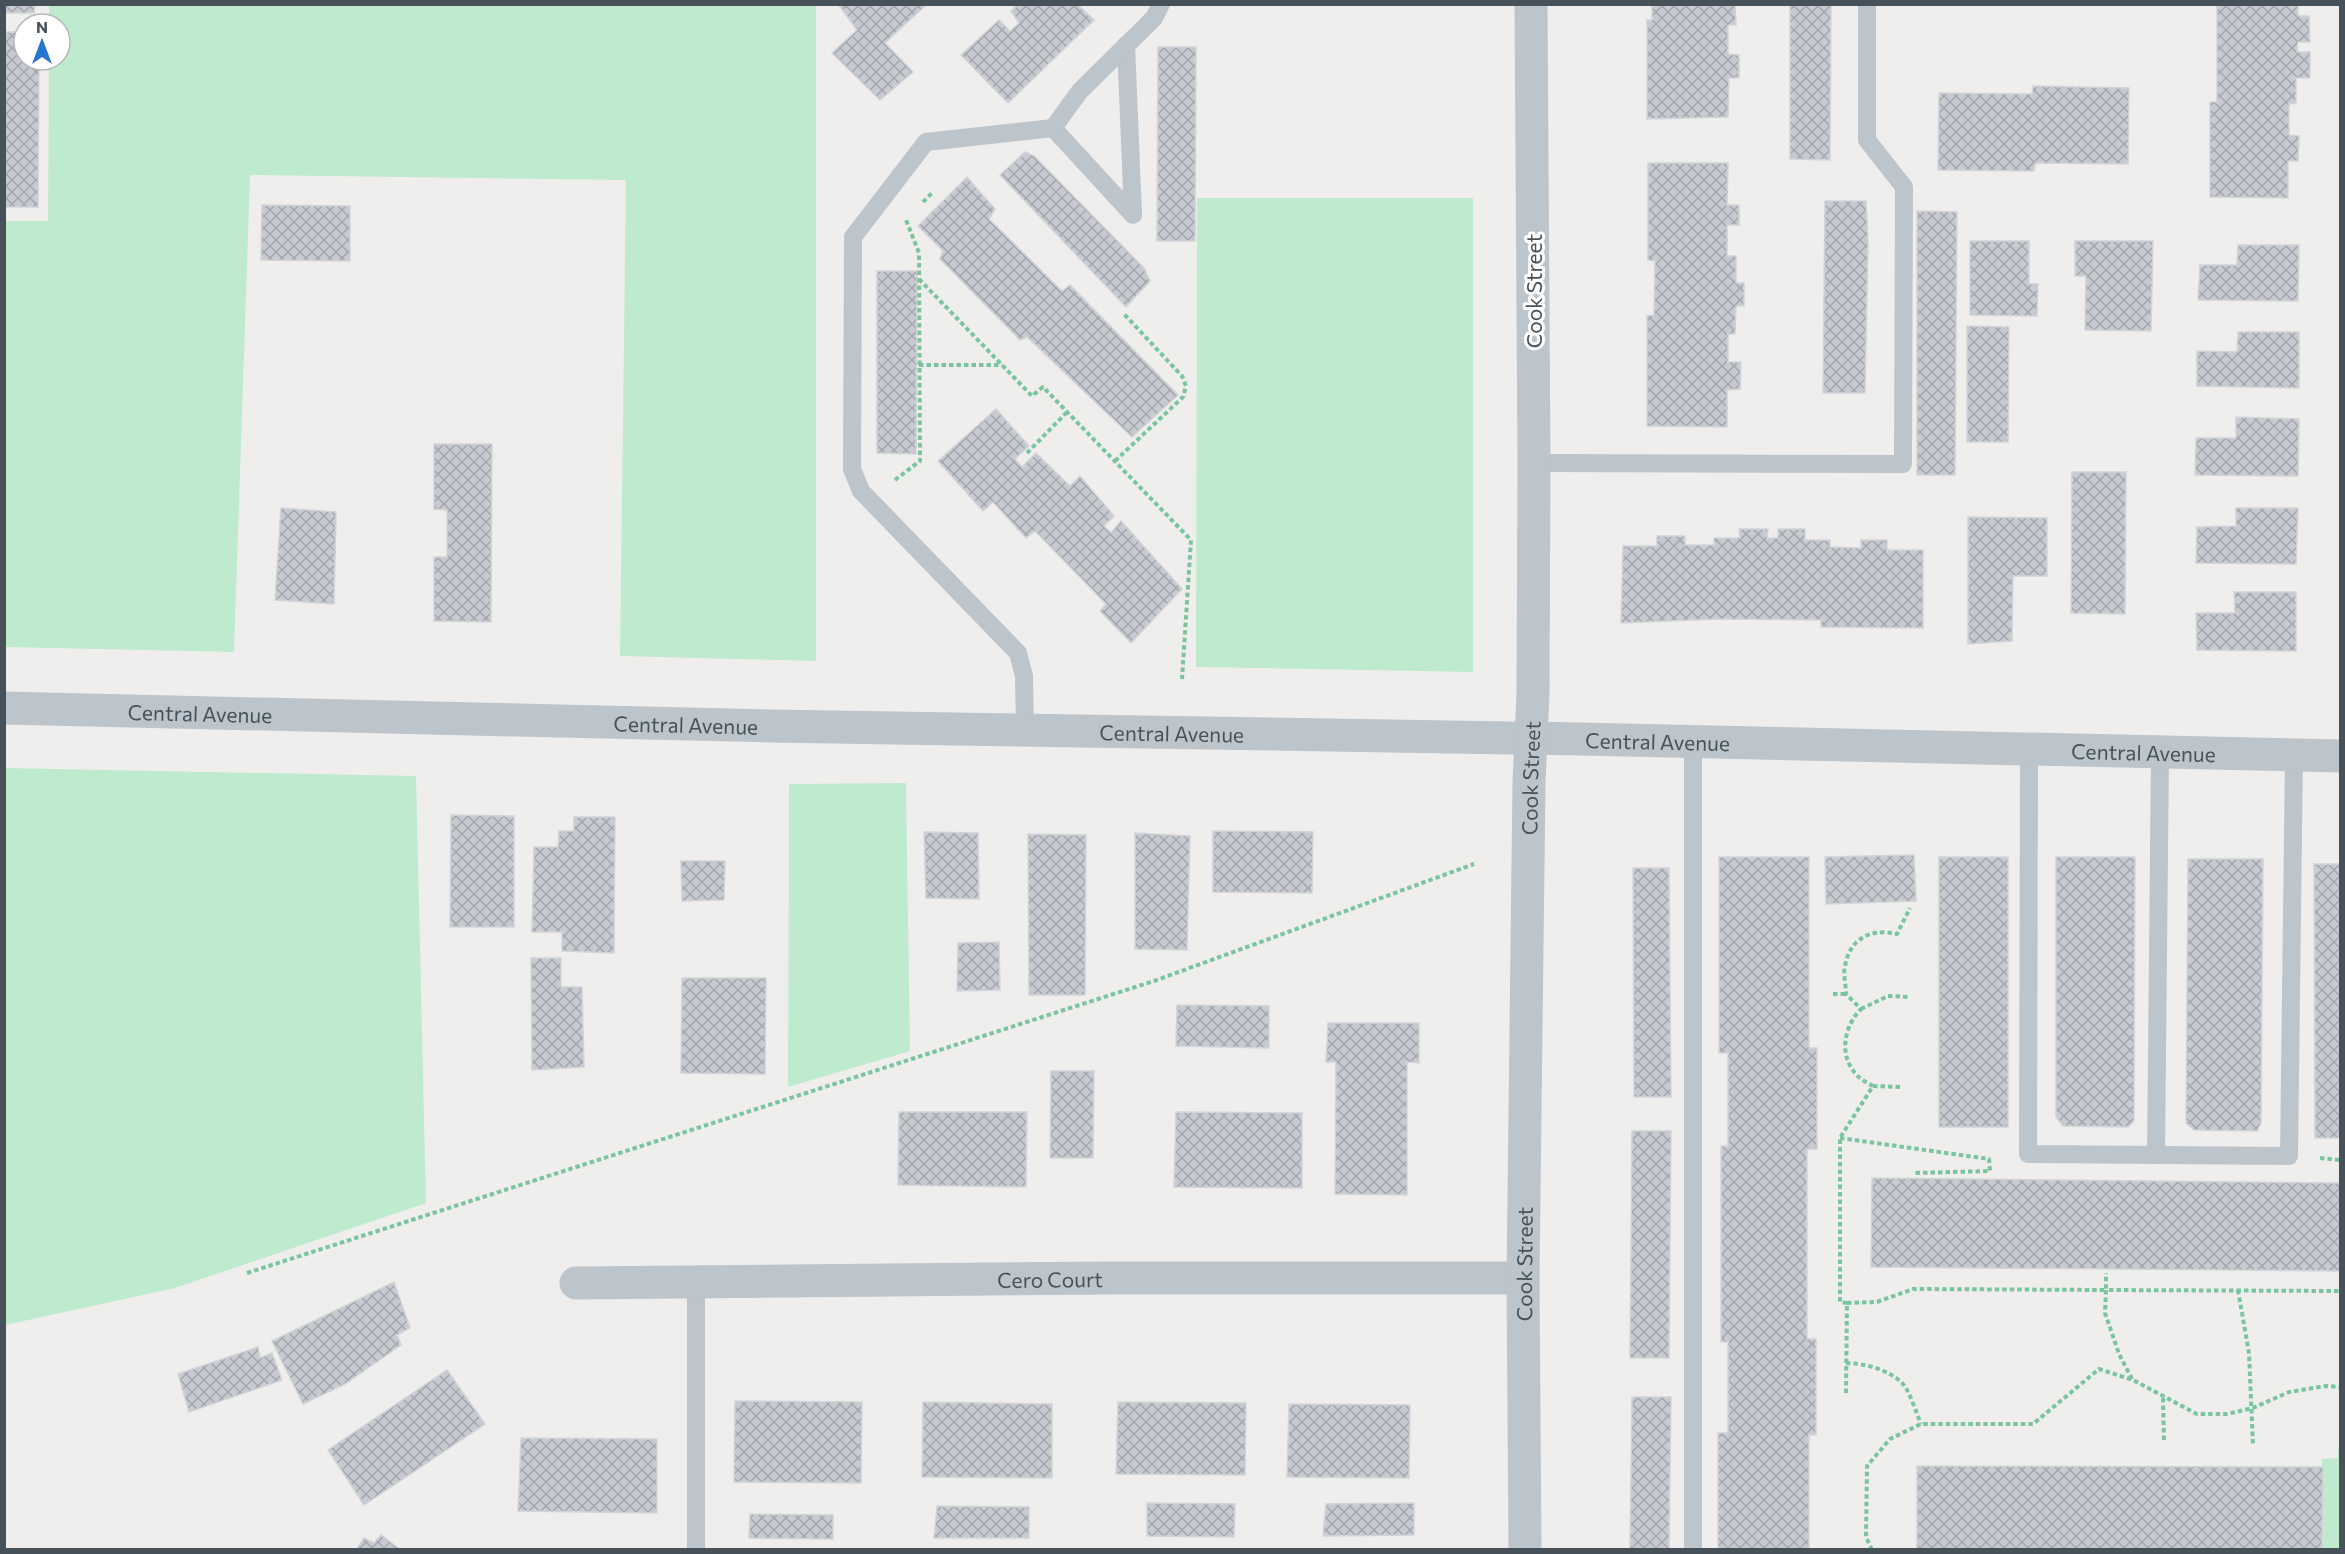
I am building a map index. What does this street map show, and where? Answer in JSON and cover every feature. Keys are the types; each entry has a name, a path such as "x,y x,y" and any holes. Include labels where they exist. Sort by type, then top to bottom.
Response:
{"street":[{"name":"Cook Street","path":"1525,1550 1523,1278 1534,463 1531,4"},
{"name":"Central Avenue","path":"4,708 2340,756"},
{"name":"Cero Court","path":"576,1283 1109,1278 1523,1278"}],"lane":[{"path":"1025,730 1024,676 1018,653 861,491 852,469 853,237 926,142 1053,128 1080,91 1154,18 1161,4"},
{"path":"1534,463 1903,464 1904,187 1867,140 1867,4"},
{"path":"1053,128 1133,215 1126,45"},
{"path":"1693,742 1693,1550"},
{"path":"2029,749 2028,1154 2289,1156 2294,755"},
{"path":"2156,1155 2160,752"},
{"path":"696,1283 696,1550"}],"path":[{"path":"919,206 933,192"},
{"path":"895,480 920,461 919,253 905,219 912,212"},
{"path":"919,279 1032,396 1043,387 1191,540 1182,678"},
{"path":"1115,460 1184,398 1186,386 1182,376 1123,313"},
{"path":"919,365 1002,365"},
{"path":"1027,453 1067,411"},
{"path":"247,1273 1142,984 1474,864"},
{"path":"1861,1009 1846,994 1844,967 1853,944 1866,935 1884,931 1897,934 1910,908"},
{"path":"1833,994 1846,994"},
{"path":"1903,1087 1873,1086 1856,1074 1845,1053 1845,1034 1854,1016 1861,1009 1887,996 1909,997"},
{"path":"1873,1086 1840,1138 1840,1302 1877,1302 1913,1289 2340,1291"},
{"path":"1840,1138 1989,1159 1990,1171 1915,1173"},
{"path":"2106,1273 2105,1314 2118,1354 2133,1380"},
{"path":"2238,1290 2249,1353 2253,1444"},
{"path":"1846,1393 1847,1303"},
{"path":"1846,1363 1860,1363 1881,1369 1904,1386 1921,1424"},
{"path":"1872,1550 1866,1537 1866,1466 1890,1439 1921,1424 2033,1424 2099,1369 2133,1380 2163,1398 2197,1414 2227,1414 2253,1408 2289,1392 2326,1386 2340,1387"},
{"path":"2163,1398 2164,1442"}],"green space":[{"path":"49,5 816,5 816,661 620,656 626,180 250,175 234,652 5,647 5,221 48,221 49,72 72,72 72,12 49,12"},
{"path":"1197,198 1473,198 1473,672 1196,667"},
{"path":"5,768 416,776 426,1203 175,1288 5,1325"},
{"path":"906,783 910,1051 788,1087 789,784"},
{"path":"2338,1447 2340,1447 2340,1549 2322,1549 2322,1459 2338,1458"}],"building":[{"path":"4,4 35,4 34,12 4,13"},
{"path":"838,4 927,4 885,43 913,72 880,100 832,53 857,30"},
{"path":"1018,4 1077,4 1094,20 1008,103 961,55 999,20 1010,31 1019,23 1011,11"},
{"path":"1652,4 1735,4 1736,25 1728,25 1728,54 1739,55 1739,78 1729,78 1728,117 1647,119 1647,20 1652,20"},
{"path":"1790,4 1831,4 1830,160 1790,159"},
{"path":"2217,4 2298,4 2298,16 2309,16 2310,42 2298,42 2297,52 2310,52 2310,78 2296,78 2296,103 2289,104 2289,135 2299,136 2298,161 2288,161 2288,198 2210,197 2210,102 2217,102"},
{"path":"4,32 12,32 12,72 39,72 38,207 4,207"},
{"path":"1158,47 1196,47 1195,241 1157,241"},
{"path":"2033,86 2129,88 2128,164 2035,163 2034,171 1938,170 1939,93 2032,94"},
{"path":"1025,152 1034,156 1144,268 1150,281 1126,307 1000,175"},
{"path":"1648,163 1728,163 1727,205 1739,205 1739,225 1727,225 1727,256 1736,256 1736,283 1744,283 1744,306 1736,306 1735,334 1728,334 1728,362 1741,362 1740,389 1727,390 1727,427 1647,426 1647,316 1654,315 1655,261 1648,260"},
{"path":"967,177 995,209 989,219 1062,291 1070,285 1178,395 1132,437 1027,337 1020,340 940,259 943,251 918,226"},
{"path":"1825,201 1866,201 1868,241 1865,393 1823,393"},
{"path":"262,205 350,206 350,261 261,260"},
{"path":"1917,211 1957,212 1955,475 1917,475"},
{"path":"1970,241 2029,241 2029,284 2038,284 2037,316 1970,315"},
{"path":"2075,241 2153,241 2151,331 2085,330 2086,276 2075,276"},
{"path":"2238,245 2299,245 2298,301 2198,300 2200,265 2237,265"},
{"path":"877,271 917,271 916,454 877,453"},
{"path":"1967,326 2009,327 2008,442 1967,442"},
{"path":"2238,332 2299,332 2299,388 2197,386 2197,351 2237,352"},
{"path":"996,409 1029,446 1015,459 1022,467 1036,453 1070,486 1080,476 1114,516 1104,526 1111,533 1121,521 1182,589 1131,643 1100,611 1106,604 1035,531 1026,538 993,502 983,511 938,461"},
{"path":"2236,417 2299,419 2298,476 2195,475 2196,438 2236,438"},
{"path":"434,444 492,444 491,622 434,621 434,557 447,557 447,510 434,509"},
{"path":"2072,472 2126,472 2125,614 2071,613"},
{"path":"281,508 336,512 334,604 275,600"},
{"path":"2236,508 2298,508 2296,564 2196,563 2197,527 2236,526"},
{"path":"1968,517 2047,518 2047,576 2013,576 2012,641 1968,644"},
{"path":"1739,529 1768,529 1767,538 1778,538 1778,529 1805,529 1805,540 1830,540 1830,547 1861,548 1861,540 1887,540 1887,550 1923,550 1923,628 1821,627 1821,620 1718,619 1621,623 1623,546 1657,546 1657,536 1685,536 1685,545 1714,545 1714,538 1740,538"},
{"path":"2234,592 2296,592 2296,651 2197,650 2196,613 2235,613"},
{"path":"451,815 514,816 514,927 450,927"},
{"path":"574,817 615,817 614,953 562,951 562,932 532,932 534,847 558,847 559,831 574,831"},
{"path":"1213,831 1313,832 1312,893 1213,892"},
{"path":"924,832 978,833 979,899 926,898"},
{"path":"1135,833 1190,836 1187,950 1135,949"},
{"path":"1028,834 1086,835 1085,995 1029,995"},
{"path":"1914,855 1916,901 1826,904 1825,857"},
{"path":"1719,857 1809,857 1809,1048 1817,1048 1817,1149 1807,1149 1807,1339 1816,1339 1816,1435 1809,1435 1809,1550 1718,1550 1718,1433 1728,1433 1728,1342 1721,1342 1721,1146 1728,1146 1728,1053 1719,1053"},
{"path":"1939,857 2008,857 2008,1127 1939,1127"},
{"path":"2056,857 2135,857 2134,1121 2128,1127 2063,1126 2056,1117"},
{"path":"2188,859 2263,859 2261,1123 2257,1131 2194,1130 2186,1123"},
{"path":"681,861 725,861 724,900 682,901"},
{"path":"2314,864 2340,864 2340,1138 2315,1138"},
{"path":"1633,868 1669,868 1671,1097 1634,1097"},
{"path":"999,942 1000,990 957,991 958,943"},
{"path":"531,958 561,958 561,987 582,987 584,1067 532,1070"},
{"path":"682,978 766,978 765,1074 681,1073"},
{"path":"1177,1005 1269,1006 1269,1048 1176,1046"},
{"path":"1328,1023 1419,1023 1419,1063 1407,1062 1407,1195 1335,1194 1336,1062 1326,1062"},
{"path":"1051,1071 1094,1071 1093,1158 1050,1158"},
{"path":"899,1112 1027,1112 1026,1187 898,1185"},
{"path":"1176,1112 1302,1113 1302,1188 1174,1187"},
{"path":"1632,1131 1671,1131 1669,1358 1630,1358"},
{"path":"1872,1178 2340,1183 2340,1271 1871,1267"},
{"path":"394,1282 410,1328 397,1335 401,1345 345,1384 303,1404 272,1341"},
{"path":"258,1347 260,1358 272,1353 282,1380 189,1412 178,1374"},
{"path":"447,1370 485,1424 364,1505 328,1450"},
{"path":"1632,1397 1671,1397 1669,1550 1630,1550"},
{"path":"735,1401 862,1402 861,1483 734,1482"},
{"path":"923,1402 1052,1404 1052,1478 922,1477"},
{"path":"1118,1402 1246,1403 1245,1475 1116,1474"},
{"path":"1289,1404 1410,1405 1409,1478 1287,1477"},
{"path":"521,1438 657,1439 657,1513 518,1511"},
{"path":"1917,1466 2323,1467 2322,1550 1917,1550"},
{"path":"1147,1503 1235,1504 1234,1537 1147,1536"},
{"path":"1414,1503 1414,1535 1323,1536 1326,1504"},
{"path":"937,1506 1029,1507 1029,1538 934,1538"},
{"path":"750,1514 833,1515 833,1539 749,1538"},
{"path":"381,1535 401,1550 356,1550 364,1538 374,1543"}]}
